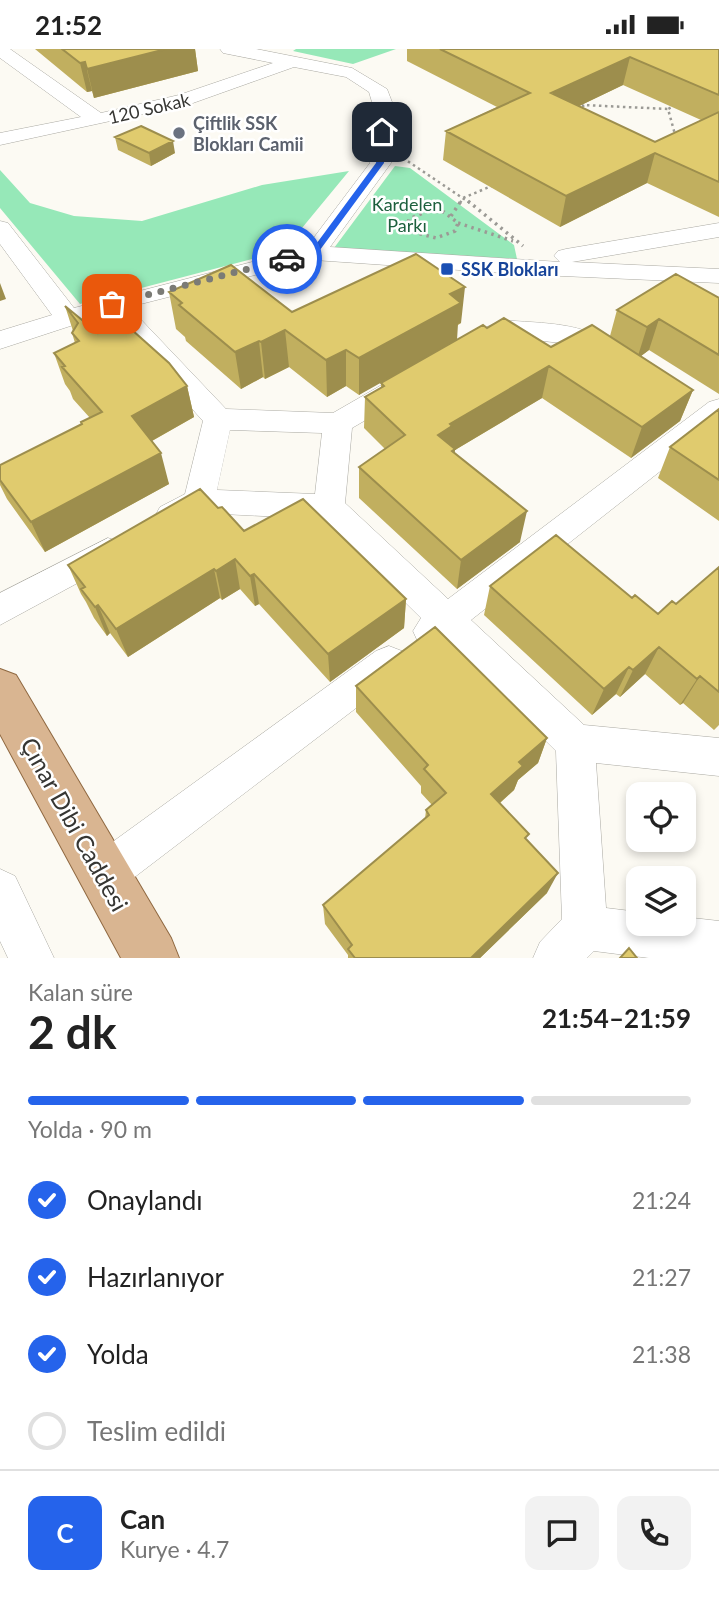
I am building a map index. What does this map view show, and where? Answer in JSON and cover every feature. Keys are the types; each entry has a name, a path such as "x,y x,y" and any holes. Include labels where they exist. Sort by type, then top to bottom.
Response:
{"main road":[{"name":"Çınar Dibi Caddesi","path":"0,690 151,958"}],"street":[{"path":"229,49 352,73 387,96 380,163 314,253"},
{"path":"0,50 97,119"},
{"name":"120 Sokak","path":"0,139 185,100 248,82 293,61"},
{"path":"0,228 61,329"},
{"path":"528,264 719,230"},
{"path":"0,340 61,329 112,304 314,253 719,276"},
{"path":"112,304 218,419 338,423 420,376"},
{"path":"467,348 502,328 577,336 624,367"},
{"path":"104,874 447,620 707,415"},
{"path":"199,501 218,419"},
{"path":"329,507 338,423"},
{"path":"0,610 199,501 329,507 575,743 719,757"},
{"path":"575,743 570,943 719,944"},
{"path":"0,891 31,958"}],"path":[{"path":"585,118 583,105 668,109 678,104"},
{"path":"668,109 676,140"},
{"path":"383,147 408,160 463,198 517,242 528,264"},
{"path":"451,216 463,198 501,182"},
{"path":"458,223 450,235 436,238 420,236 409,228 408,223 414,215 428,211 451,216 458,223 517,242"}],"green space":[{"path":"396,49 353,64 293,51"},
{"name":"Kardelen Parkı","path":"395,166 410,168 514,245 517,259 334,248"},
{"path":"0,170 30,203 74,216 142,221 262,185 349,171 283,251 80,304 0,208"}],"building":[{"path":"62,49 166,49 87,69 85,62 80,63"},
{"path":"440,49 719,49 719,95 630,57 551,93 655,142 719,112 719,182 655,153 566,196 446,131 530,93"},
{"path":"141,126 173,141 149,153 115,137"},
{"path":"416,254 465,287 450,294 461,303 359,358 346,350 326,360 285,330 235,352 179,305 182,303 169,292 231,265 292,312"},
{"path":"676,274 719,298 719,355 659,319 647,327 617,310"},
{"path":"65,306 98,333 123,322 169,363 187,386 132,416 161,453 31,522 0,480 0,465 102,412 62,367 65,366 54,353 79,341 72,333 78,323"},
{"path":"504,318 551,347 592,325 693,390 642,427 549,366 450,424 452,426 438,435 455,449 452,451 527,511 461,560 359,467 405,435 365,397 384,386 381,383 483,325 487,328"},
{"path":"719,409 719,480 670,447"},
{"path":"200,489 218,508 222,507 244,531 303,499 406,599 328,654 254,574 250,576 235,559 116,629 98,605 95,607 81,589 85,587 68,565"},
{"path":"556,535 632,598 635,595 658,614 672,601 676,604 719,567 719,692 700,676 697,679 659,647 633,670 629,667 604,689 490,586"},
{"path":"435,627 547,738 519,762 523,766 491,794 529,834 525,838 558,873 471,958 355,958 348,949 352,945 323,905 429,815 426,810 446,793 424,769 428,765 356,686"},
{"path":"629,948 637,958 620,958"}],"way so far":[{"path":"112,304 287,259"}],"place":[{"name":"Çiftlik SSK Blokları Camii","path":"179,133"},
{"name":"SSK Blokları","path":"447,269"}],"route":[{"path":"287,259 314,253 380,163 382,132"}]}
